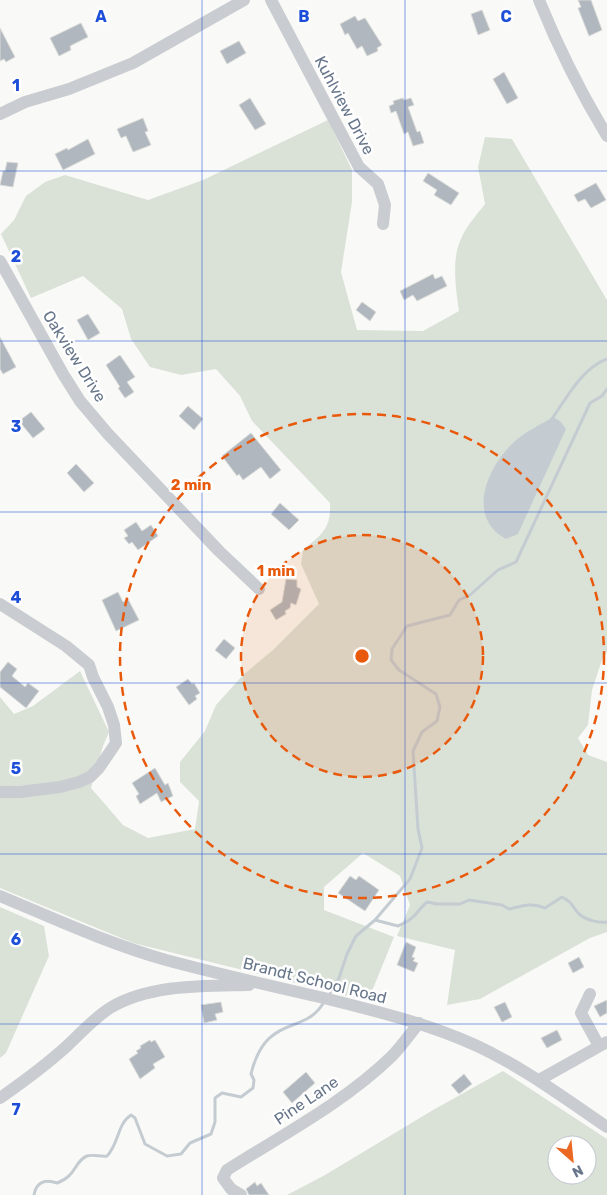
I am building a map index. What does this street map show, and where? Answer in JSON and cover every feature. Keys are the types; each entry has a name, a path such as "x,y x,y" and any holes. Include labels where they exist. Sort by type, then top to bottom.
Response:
{"street":[{"path":"0,114 25,102 70,89 133,63 244,0"},
{"name":"Kuhlview Drive","path":"271,0 359,167 378,184 385,205 383,224"},
{"path":"539,0 556,40 607,136"},
{"name":"Oakview Drive","path":"0,261 80,401 108,434 219,551 259,588"},
{"path":"0,604 66,646 89,664 93,677 108,707 114,725 116,742 99,768 90,777 60,787 20,792 0,792"},
{"name":"Brandt School Road","path":"0,896 118,945 165,959 370,1009 418,1023 475,1045 539,1080 607,1127"},
{"path":"0,1098 66,1047 96,1018 124,1001 156,991 208,986 264,984"},
{"path":"539,1080 603,1044 581,1013 590,994"},
{"name":"Pine Lane","path":"241,1195 231,1189 223,1178 227,1170 326,1108 364,1079 393,1056 418,1023"}],"shaded area":[{"path":"328,120 352,170 352,202 341,272 357,330 423,331 459,311 455,268 457,251 464,233 485,204 478,167 485,137 512,139 607,300 607,652 602,660 592,690 588,725 578,738 588,755 607,762 607,932 590,938 480,999 447,1005 455,950 397,936 410,905 400,876 363,853 324,887 324,910 394,937 368,1001 133,943 0,888 0,697 14,714 33,706 80,671 109,732 91,788 123,825 148,838 195,829 199,801 180,782 180,762 205,731 216,705 243,675 273,650 319,604 301,564 303,550 324,530 330,512 330,503 252,421 240,396 216,369 181,375 150,367 131,339 122,309 83,276 31,298 1,234 14,220 26,196 45,182 65,175 148,200 203,180"},
{"path":"553,417 560,421 566,429 518,534 506,539 495,531 487,520 484,496 487,484 498,461 506,450 528,431"},
{"path":"0,907 44,926 49,956 6,1053 0,1058"},
{"path":"503,1071 607,1139 607,1195 287,1195 325,1175 433,1110"}],"building":[{"path":"578,0 591,0 602,30 589,36 578,8 581,7"},
{"path":"482,10 490,30 478,35 471,14"},
{"path":"355,16 358,21 365,18 382,45 377,48 378,51 367,56 362,46 357,49 348,33 345,35 340,24"},
{"path":"81,23 88,37 70,46 71,50 59,56 50,38"},
{"path":"0,28 15,57 6,62 4,59 0,61"},
{"path":"239,41 246,53 227,64 220,51"},
{"path":"504,72 518,98 507,104 493,79"},
{"path":"250,98 266,124 255,130 239,105"},
{"path":"403,98 404,100 411,98 414,105 408,107 417,132 420,131 424,143 413,146 408,132 404,134 396,111 391,113 389,106 394,104 393,101"},
{"path":"143,118 148,131 145,132 151,145 133,152 126,136 121,138 117,129"},
{"path":"88,139 95,154 63,170 55,154 67,148 68,150"},
{"path":"7,162 18,163 13,187 0,185"},
{"path":"428,173 459,193 451,205 434,195 437,190 423,181"},
{"path":"596,183 606,200 591,208 585,199 578,202 574,195"},
{"path":"433,274 435,279 442,276 447,286 417,301 413,295 404,300 400,291"},
{"path":"362,302 376,312 370,321 356,310"},
{"path":"88,314 100,333 88,340 77,320"},
{"path":"0,337 16,367 3,374 0,369"},
{"path":"120,355 135,377 127,382 134,392 125,398 106,365"},
{"path":"188,406 203,419 194,430 179,416"},
{"path":"31,412 45,429 33,438 19,421"},
{"path":"251,433 281,470 270,479 261,467 243,480 239,474 237,476 222,456"},
{"path":"76,464 94,483 84,492 67,473"},
{"path":"280,503 299,520 289,530 271,514"},
{"path":"136,522 142,531 151,525 158,536 138,550 132,542 129,544 124,538 128,536 124,530"},
{"path":"286,579 297,580 297,587 301,589 296,605 291,603 290,608 285,611 286,614 276,620 270,610 282,602"},
{"path":"118,592 123,602 128,599 139,620 116,631 102,600"},
{"path":"224,639 235,648 226,659 215,650"},
{"path":"8,662 17,669 12,676 25,687 28,683 39,691 26,708 0,687 0,672"},
{"path":"188,679 192,684 194,683 200,693 195,696 197,699 189,705 176,687"},
{"path":"155,768 165,785 168,783 173,796 161,802 157,793 140,804 136,796 139,794 132,783"},
{"path":"350,876 356,880 359,876 379,890 365,911 338,893"},
{"path":"406,942 416,947 412,957 415,958 413,961 418,963 414,972 397,965"},
{"path":"579,957 584,967 573,973 568,963"},
{"path":"607,1000 607,1013 600,1017 594,1006"},
{"path":"221,1002 223,1012 215,1014 217,1020 204,1023 201,1005"},
{"path":"505,1002 512,1017 502,1022 494,1007"},
{"path":"557,1030 562,1040 547,1048 541,1038"},
{"path":"150,1040 151,1042 155,1040 165,1057 153,1064 155,1068 140,1079 129,1059 138,1053 136,1051 141,1048 140,1046"},
{"path":"306,1072 315,1083 292,1103 283,1092"},
{"path":"464,1074 472,1084 459,1094 451,1085"},
{"path":"255,1182 257,1186 261,1183 269,1195 249,1195 246,1189"}],"waterway":[{"path":"551,420 582,377 607,359"},
{"path":"375,920 410,879 422,848 418,829 413,751 422,732 437,721 440,707 436,694 399,670 391,660 392,649 407,626 450,615 459,600 470,595 498,570 516,562 590,403 602,396 607,389"},
{"path":"329,995 339,978 347,954 356,936 375,920 398,926 403,924 412,918 427,902 460,904 469,900 502,905 509,909 531,905 545,908 562,897 569,901 579,914 585,918 607,922"},
{"path":"34,1195 39,1184 49,1181 57,1183 68,1177 83,1158 92,1155 107,1156 114,1146 120,1129 131,1115 135,1118 145,1144 167,1156 181,1154 190,1143 211,1134 215,1122 215,1098 222,1093 241,1097 253,1088 252,1069 264,1043 279,1031 312,1015 324,1002"}]}
